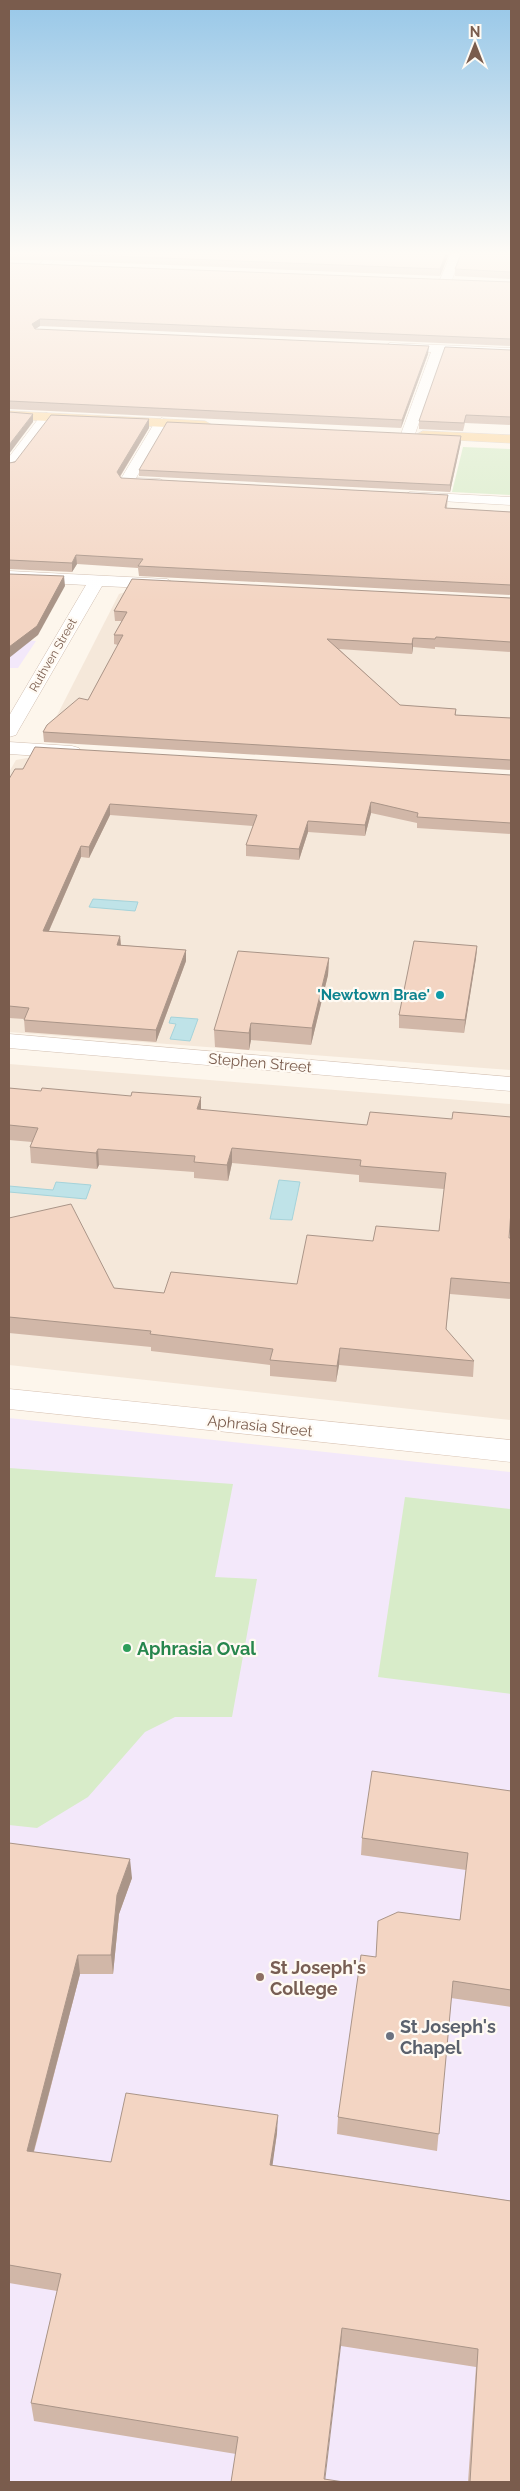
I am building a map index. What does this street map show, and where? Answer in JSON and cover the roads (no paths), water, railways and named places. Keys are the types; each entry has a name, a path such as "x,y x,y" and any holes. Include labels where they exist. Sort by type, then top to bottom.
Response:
{"main road":[{"path":"9,415 221,425"},
{"path":"403,434 511,439"}],"street":[{"path":"403,434 430,370"},
{"path":"9,466 46,417"},
{"path":"162,422 126,482 175,484"},
{"path":"393,495 511,501"},
{"path":"9,576 186,585"},
{"name":"Ruthven Street","path":"9,731 97,580"},
{"path":"9,748 88,753"},
{"name":"Stephen Street","path":"9,1041 511,1084"},
{"name":"Aphrasia Street","path":"9,1400 511,1451"}],"water":[{"path":"93,899 138,902 135,911 89,907"},
{"path":"171,1017 198,1019 190,1041 170,1039 176,1024 169,1023"},
{"path":"279,1180 300,1182 292,1220 270,1219"},
{"path":"56,1182 91,1185 86,1199 9,1192 9,1186 53,1190"}],"place":[{"name":"'Newtown Brae'","path":"440,995"},
{"name":"Aphrasia Oval","path":"127,1648"},
{"name":"St Joseph's College","path":"260,1977"},
{"name":"St Joseph's Chapel","path":"390,2036"}]}
